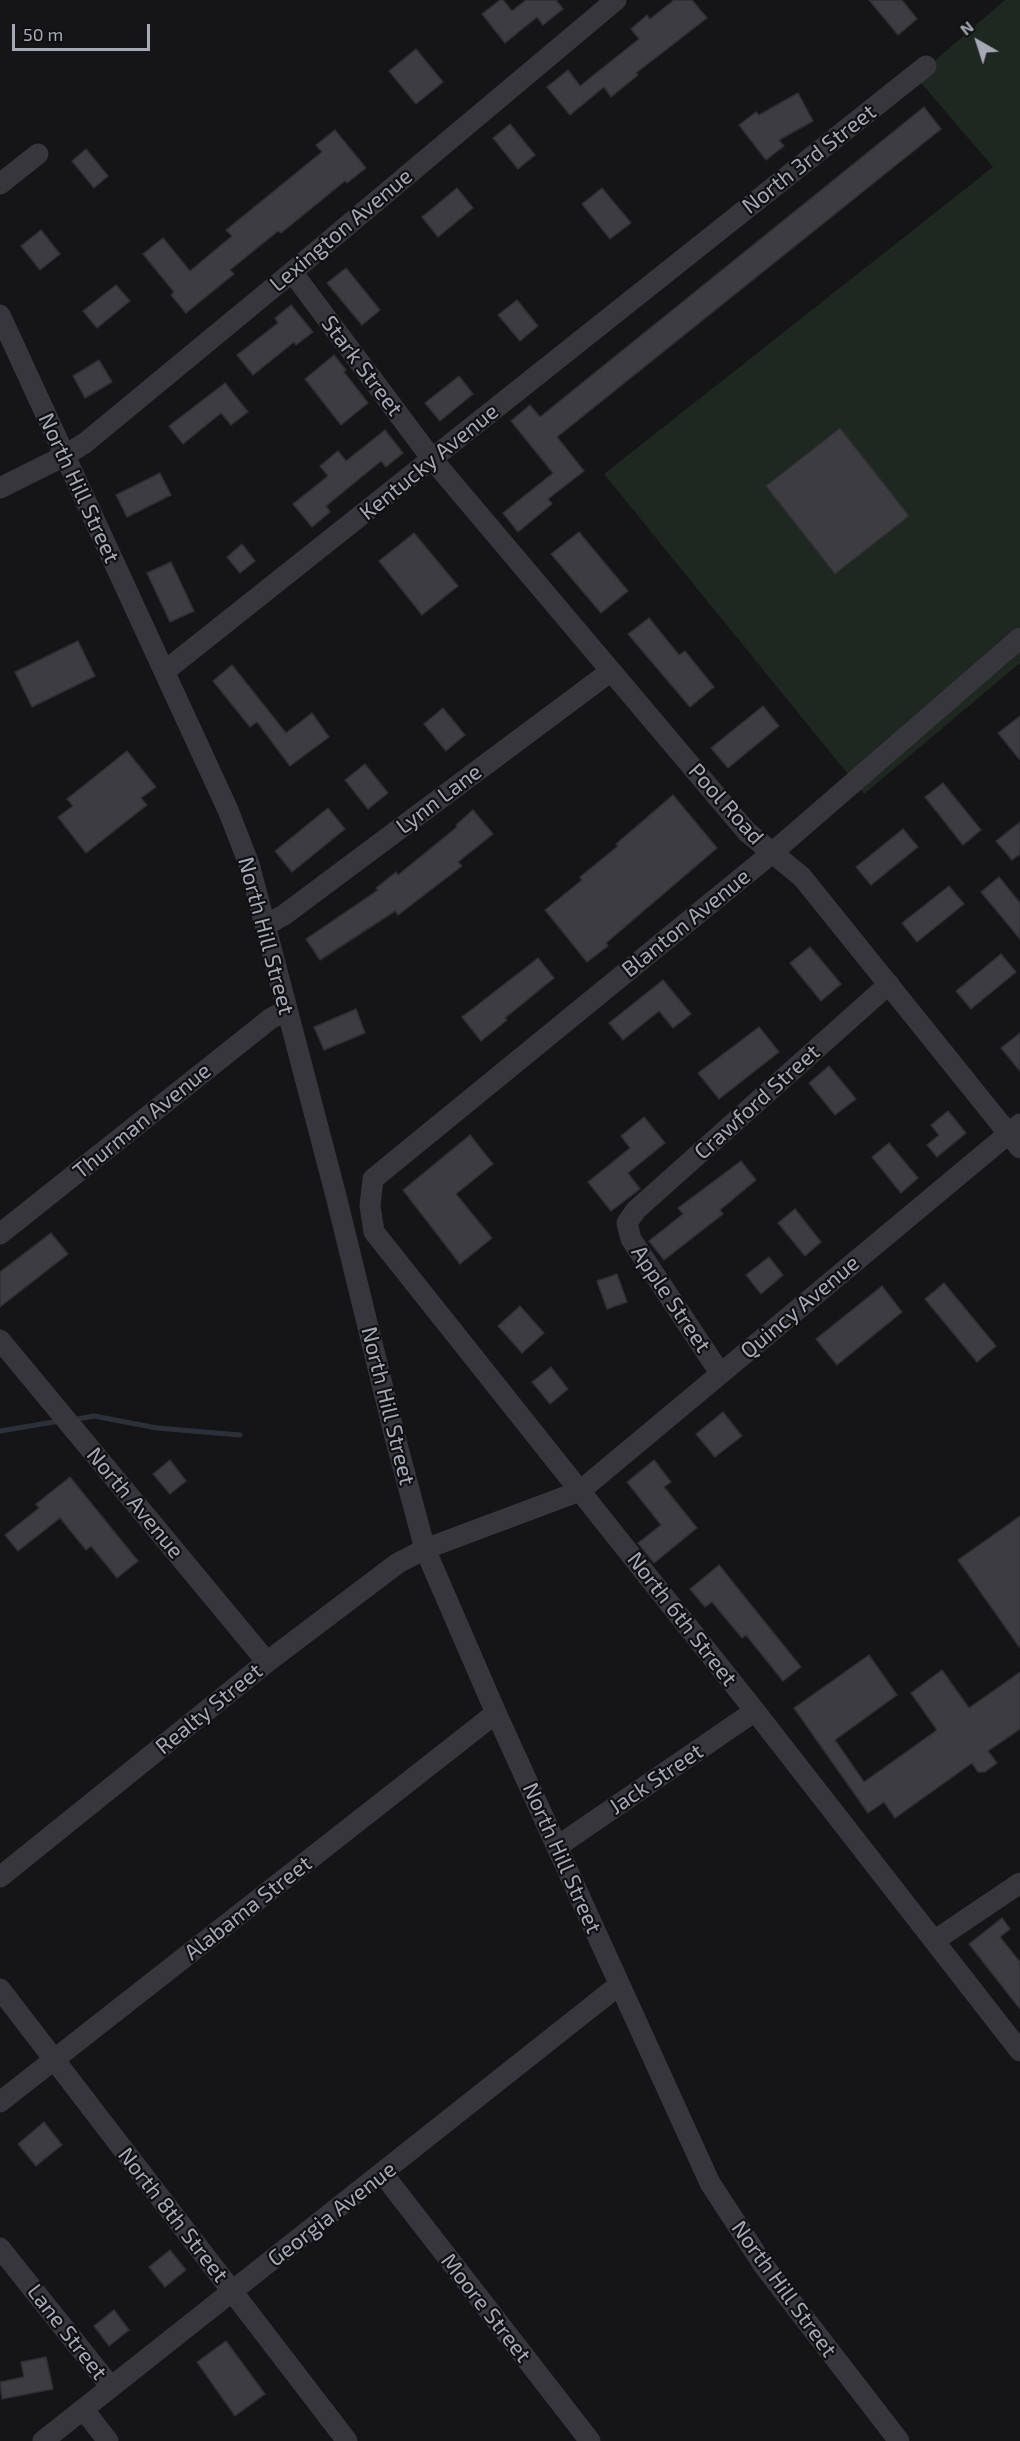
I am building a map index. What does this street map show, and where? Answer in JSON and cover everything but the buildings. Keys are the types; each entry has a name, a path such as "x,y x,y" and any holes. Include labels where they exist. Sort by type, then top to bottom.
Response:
{"street":[{"name":"Lexington Avenue","path":"0,488 85,443 616,0"},
{"name":"North 3rd Street","path":"693,251 926,66"},
{"path":"0,184 38,154"},
{"name":"Kentucky Avenue","path":"165,671 693,251"},
{"name":"Stark Street","path":"292,272 432,459"},
{"name":"North Hill Street","path":"0,315 165,671 228,810 249,864 425,1549 496,1713 710,2183 764,2266 899,2441"},
{"name":"Pool Road","path":"432,459 747,832 802,877 1016,1135"},
{"name":"Blanton Avenue","path":"373,1179 772,852 1020,638"},
{"name":"Lynn Lane","path":"266,925 284,915 611,671"},
{"name":"Crawford Street","path":"627,1223 636,1210 889,984"},
{"name":"Thurman Avenue","path":"0,1234 270,1018 286,1010"},
{"name":"Quincy Avenue","path":"425,1549 580,1491 720,1373 1016,1135"},
{"name":"North 6th Street","path":"373,1179 370,1206 374,1232 755,1712 1020,2051"},
{"name":"Apple Street","path":"627,1223 631,1239 720,1373"},
{"name":"North Avenue","path":"1,1344 267,1662"},
{"name":"Realty Street","path":"0,1877 267,1662 398,1563 425,1549"},
{"name":"Jack Street","path":"558,1846 755,1712"},
{"name":"Alabama Street","path":"0,2102 496,1713"},
{"path":"934,1941 1020,1883"},
{"name":"Georgia Avenue","path":"43,2441 619,1985"},
{"name":"North 8th Street","path":"0,1989 347,2441"},
{"name":"Moore Street","path":"383,2174 590,2441"},
{"name":"Lane Street","path":"0,2248 111,2387"},
{"name":"Lane Street","path":"83,2409 108,2441"}],"shaded area":[{"path":"1005,0 1020,0 1020,663 864,794 604,474 993,167 916,77"}],"waterway":[{"path":"72,1420 94,1416 157,1428 240,1435"},
{"path":"0,1431 60,1421"}]}
